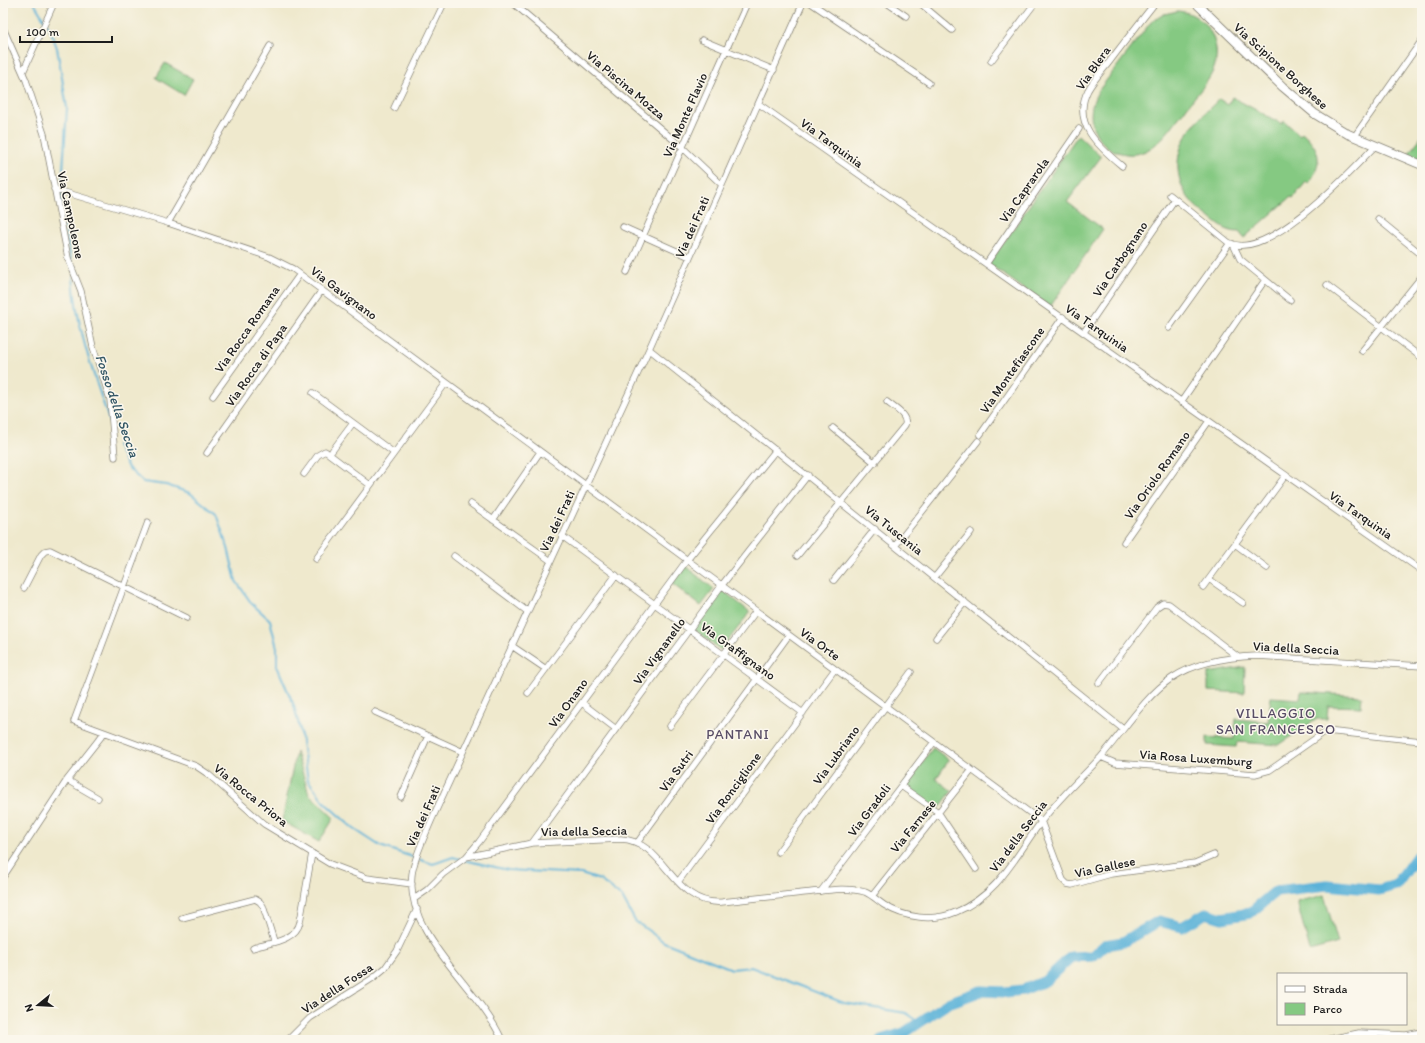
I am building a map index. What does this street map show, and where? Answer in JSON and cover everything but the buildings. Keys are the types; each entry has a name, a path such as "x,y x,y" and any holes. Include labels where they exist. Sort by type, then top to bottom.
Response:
{"main road":[{"name":"Via Scipione Borghese","path":"1196,3 1299,102 1320,118 1354,137 1422,165"}],"street":[{"path":"23,72 54,3"},
{"path":"394,108 444,3"},
{"name":"Via Piscina Mozza","path":"513,3 682,147 722,185"},
{"name":"Via Monte Flavio","path":"627,272 747,3"},
{"name":"Via dei Frati","path":"502,1040 488,1015 434,942 417,909 412,884 415,862 463,752 649,349 803,3"},
{"path":"811,3 929,83"},
{"path":"887,3 906,16"},
{"path":"920,3 952,30"},
{"path":"991,60 1035,3"},
{"name":"Via Blera","path":"1122,166 1103,150 1091,136 1084,122 1083,104 1094,82 1155,3"},
{"name":"Via Campoleone","path":"3,28 23,72 44,134 70,265 83,300 94,350 110,399 115,457"},
{"path":"702,40 774,70"},
{"path":"1354,137 1422,40"},
{"path":"168,223 270,46"},
{"name":"Via Tarquinia","path":"759,104 1063,317 1285,476 1422,571"},
{"name":"Via Caprarola","path":"986,264 1079,129"},
{"path":"1232,244 1246,245 1261,240 1297,219 1328,194 1375,146"},
{"name":"Via Gavignano","path":"54,189 66,191 168,223 270,257 300,274 586,486"},
{"name":"Via Carbognano","path":"1084,332 1172,197 1232,244"},
{"path":"1378,219 1422,254"},
{"path":"623,227 690,258"},
{"path":"1232,244 1240,259 1290,300"},
{"path":"1169,328 1232,244"},
{"name":"Via Rocca Romana","path":"213,396 300,274"},
{"path":"1362,351 1422,276"},
{"path":"1181,402 1265,280"},
{"path":"1417,283 1422,287"},
{"path":"1327,285 1422,358"},
{"name":"Via Rocca di Papa","path":"207,453 322,290"},
{"name":"Via Montefiascone","path":"980,435 1063,317"},
{"name":"Via Tuscania","path":"649,349 842,502 1123,729"},
{"path":"316,559 446,383"},
{"path":"313,393 394,453"},
{"path":"797,556 875,463 906,422 904,416 887,402"},
{"name":"Via Oriolo Romano","path":"1124,542 1209,421"},
{"path":"332,451 353,422"},
{"path":"833,428 875,463"},
{"path":"896,546 978,442"},
{"name":"Via Onano","path":"466,857 479,842 687,560 776,450"},
{"path":"304,474 318,455 325,451 370,485"},
{"path":"493,520 540,452"},
{"name":"Via Vignanello","path":"532,843 722,585 808,475"},
{"path":"1203,587 1285,476"},
{"name":"Via Orte","path":"586,486 1041,821"},
{"path":"471,504 551,561"},
{"path":"123,586 148,522"},
{"path":"834,580 875,529"},
{"path":"934,577 971,532"},
{"name":"Via Graffignano","path":"562,536 803,713"},
{"path":"1234,544 1267,568"},
{"path":"24,588 41,555 49,550 187,618"},
{"path":"454,556 528,612"},
{"path":"528,693 616,575"},
{"path":"1209,579 1244,603"},
{"name":"Via Rocca Priora","path":"123,586 74,721 196,766 208,774 264,824 338,868 359,876 379,881 412,884"},
{"path":"936,638 966,602"},
{"path":"1099,683 1157,607 1163,603 1169,604 1238,657"},
{"path":"670,726 756,611"},
{"name":"Via Sutri","path":"637,843 789,635"},
{"path":"512,646 546,669"},
{"name":"Via della Seccia","path":"414,899 466,857 532,843 621,839 637,843 653,855 678,882 696,898 711,902 845,889 864,892 890,908 912,916 936,917 958,912 973,903 1005,875 1041,821 1101,757 1123,729 1157,691 1172,678 1200,665 1238,657 1264,656 1422,666"},
{"name":"Via Ronciglione","path":"678,882 835,669"},
{"name":"Via Lubriano","path":"778,852 911,672"},
{"path":"582,703 616,729"},
{"path":"375,712 463,752"},
{"name":"Via Rosa Luxemburg","path":"1101,757 1115,763 1255,774 1270,770 1326,732 1422,741"},
{"path":"3,877 67,780 104,733"},
{"path":"401,797 428,736"},
{"name":"Via Gradoli","path":"821,891 934,742"},
{"name":"Via Farnese","path":"872,896 972,770"},
{"path":"67,780 98,798"},
{"path":"901,786 938,812 976,869"},
{"name":"Via Gallese","path":"1041,821 1063,880 1070,885 1111,874 1195,863 1214,855"},
{"path":"253,948 292,935 299,928 312,853"},
{"path":"182,918 255,899 263,906 274,941"},
{"name":"Via della Fossa","path":"288,1040 310,1018 373,978 386,968 397,952 417,909"},
{"path":"1325,1040 1359,1033 1404,1035 1422,1032"}],"green space":[{"path":"1178,11 1188,13 1197,18 1205,24 1210,32 1216,51 1216,61 1213,71 1203,87 1172,127 1158,142 1141,153 1132,154 1114,151 1101,141 1092,124 1091,112 1096,95 1151,22 1164,14"},
{"path":"165,63 193,79 184,95 156,78"},
{"path":"1232,97 1282,124 1284,121 1300,135 1302,132 1313,144 1318,156 1316,169 1309,183 1306,182 1293,198 1291,197 1244,238 1239,232 1234,232 1221,226 1197,207 1184,191 1178,173 1180,152 1183,142 1190,130 1219,99 1228,105"},
{"path":"1078,135 1101,157 1067,202 1103,229 1050,307 989,264"},
{"path":"1422,136 1422,160 1408,154"},
{"path":"685,566 714,589 701,606 671,583"},
{"path":"721,589 750,612 721,650 692,628"},
{"path":"1245,667 1244,693 1208,691 1208,673"},
{"path":"1301,692 1362,696 1361,707 1328,706 1327,719 1317,719 1278,745 1237,742 1236,747 1207,745 1207,737 1234,739 1236,719 1268,722 1271,697 1300,699"},
{"path":"933,748 949,760 936,779 952,791 937,811 904,786"},
{"path":"296,752 309,794 334,818 319,842 282,821"},
{"path":"1324,895 1338,943 1310,951 1297,902"}],"waterway":[{"name":"Fosso della Seccia","path":"34,3 50,29 57,48 67,108 61,201 71,261"},
{"name":"Fosso della Seccia","path":"73,277 82,333 110,423"},
{"name":"Fosso della Seccia","path":"117,445 128,468 143,482 166,485 190,493 216,514 228,548 236,581 252,604 270,620 277,648 277,666 294,706 300,729 308,780 326,804 354,829 380,846 433,864 453,857 460,859"},
{"path":"881,1040 904,1033 948,1003 981,991 1005,992 1023,990 1045,981 1071,957 1093,956 1105,945 1123,942 1159,921 1182,927 1206,913 1222,918 1250,913 1276,891 1327,885 1379,890 1396,885 1417,856 1422,854"},
{"name":"Fosso della Seccia","path":"464,860 508,870 581,874 600,880 622,897 635,921 664,942 732,969 751,967 844,1003 906,1013 920,1022"}],"district":[{"name":"VILLAGGIO SAN FRANCESCO","path":"1276,722"},
{"name":"PANTANI","path":"738,734"}]}
